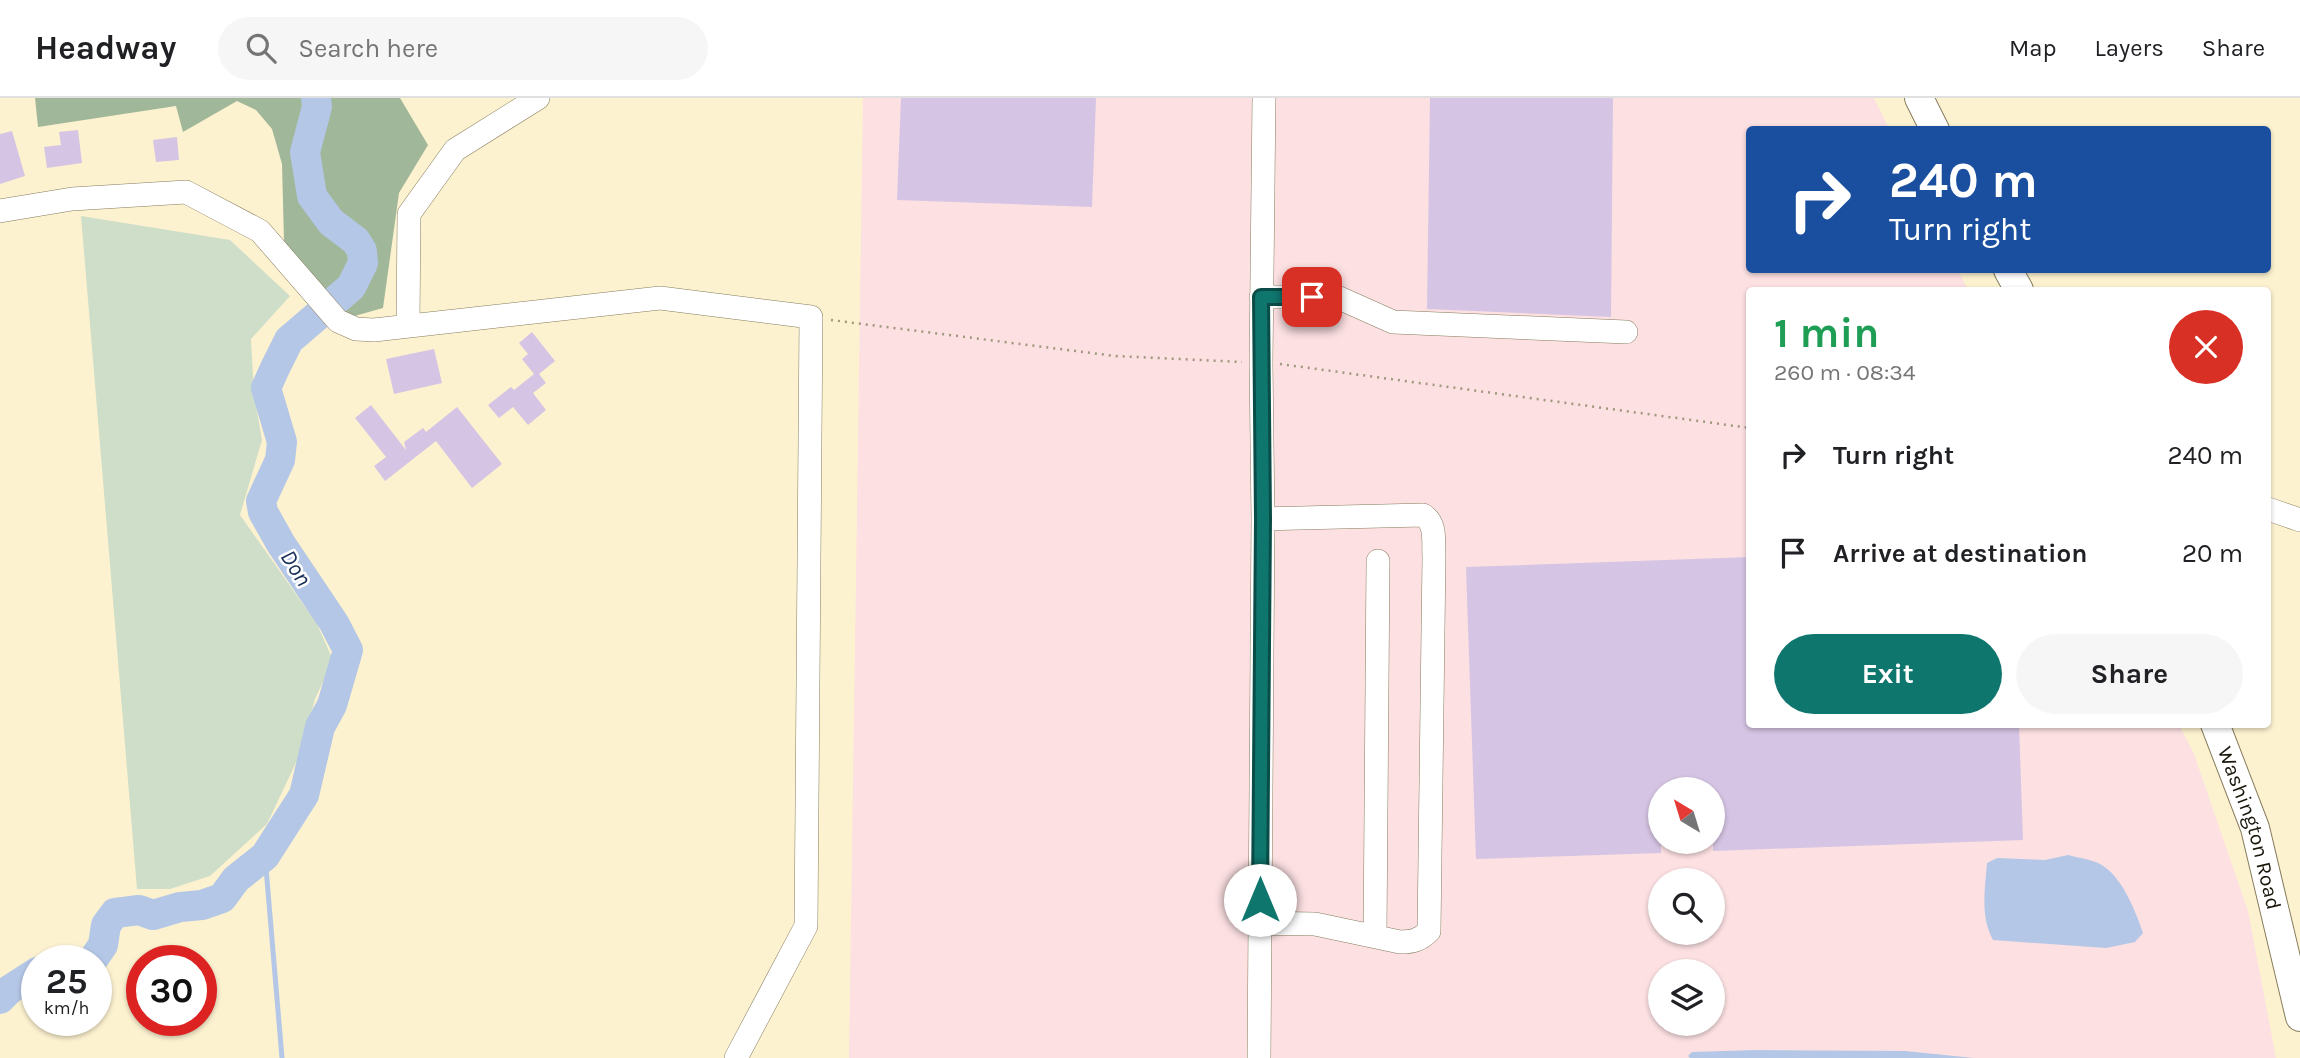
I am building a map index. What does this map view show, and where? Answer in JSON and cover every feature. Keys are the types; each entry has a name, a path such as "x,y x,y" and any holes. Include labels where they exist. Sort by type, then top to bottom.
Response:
{"main road":[{"path":"1919,98 1933,126"},
{"name":"Washington Road","path":"2218,728 2255,828 2300,1017"}],"street":[{"path":"408,325 409,214 455,150 538,98"},
{"path":"1259,1058 1264,98"},
{"path":"0,211 72,199 186,192 260,231 338,321 356,329 374,330 660,298 811,317 806,926 736,1058"},
{"path":"1261,297 1337,298 1393,322 1626,332"},
{"path":"2271,510 2300,520"},
{"path":"1260,923 1315,924 1412,942 1422,939 1429,931 1433,527 1423,515 1263,519"},
{"path":"1375,936 1378,561"}],"path":[{"path":"811,317 1115,356 1241,362"},
{"path":"1279,363 1746,427"}],"shaded area":[{"path":"863,98 1874,98 1888,126 1746,126 1746,273 1960,273 1966,287 1746,287 1746,728 2181,728 2194,754 2248,911 2276,1058 849,1058"}],"green space":[{"path":"35,98 400,98 428,145 399,193 383,308 351,317 316,283 284,242 282,164 272,129 256,110 237,101 183,132 176,106 38,127"},
{"path":"81,216 230,240 290,296 251,339 254,394 262,440 240,515 317,624 333,660 315,699 301,752 267,824 210,876 170,889 137,889"}],"water":[{"path":"2068,855 2096,862 2108,869 2132,904 2143,933 2135,942 2106,948 1993,940 1985,912 1987,863 1997,858 2045,860"},
{"path":"1905,1051 1974,1058 1688,1056 1692,1052"}],"building":[{"path":"901,98 1096,98 1092,207 897,200"},
{"path":"1430,98 1613,98 1611,317 1427,309"},
{"path":"78,130 82,163 47,168 44,147 61,145 59,132"},
{"path":"12,131 25,176 0,184 0,134"},
{"path":"177,137 179,160 156,162 153,140"},
{"path":"532,332 555,361 539,374 546,383 533,393 546,410 528,425 513,407 499,418 488,405 534,374 522,359 528,354 519,343"},
{"path":"434,349 442,383 394,394 386,359"},
{"path":"371,405 406,450 404,442 423,428 426,432 457,407 502,464 472,488 436,441 385,481 374,466 386,457 355,418"},
{"path":"1746,557 1746,728 2019,728 2023,840 1726,851 1726,777 1648,777 1648,853 1476,859 1466,567"}],"waterway":[{"name":"Don","path":"103,945 106,925 115,913 139,910 153,915 222,898 236,879 265,856 304,795 320,727 332,705 348,650 334,623 281,544 263,512 261,501 280,460 282,442 266,388 289,340 351,287 363,263 362,251 356,241 331,222 312,196 305,152 317,107 316,98"},
{"path":"265,856 282,1058"},
{"name":"Don","path":"0,999 21,982"}],"route":[{"path":"1260,900 1263,519 1261,297 1312,297"}]}
